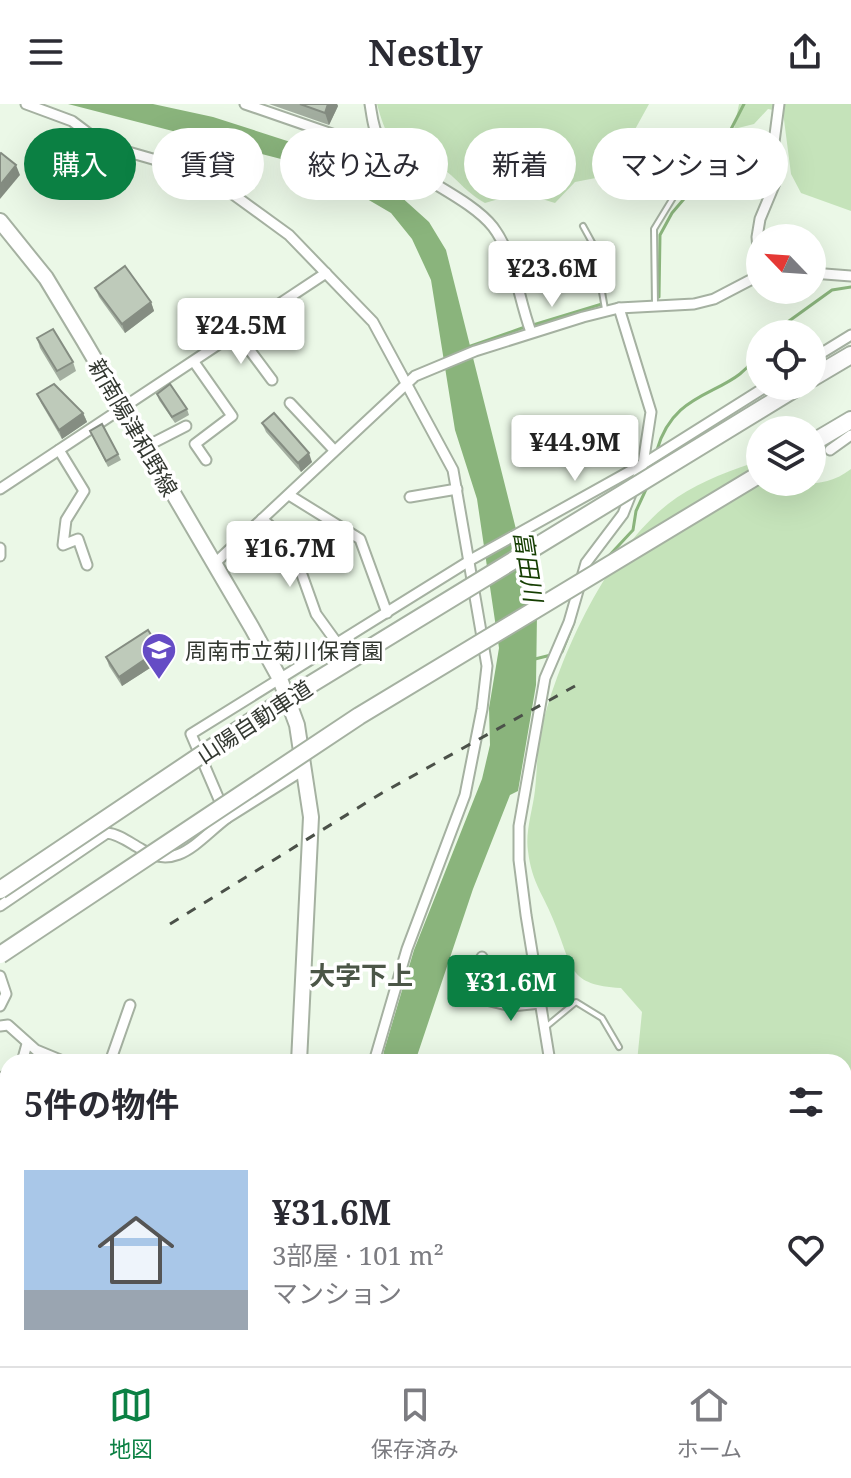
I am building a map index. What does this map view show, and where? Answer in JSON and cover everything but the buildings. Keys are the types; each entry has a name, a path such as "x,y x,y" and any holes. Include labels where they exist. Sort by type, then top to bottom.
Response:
{"highway":[{"path":"826,370 851,355"},
{"name":"山陽自動車道","path":"0,890 262,714 776,400"},
{"path":"826,435 851,420"},
{"path":"0,955 359,716 746,482"}],"main road":[{"name":"新南陽津和野線","path":"0,221 46,278 123,408 280,679 297,725 306,768 311,817 299,1054"}],"street":[{"path":"26,104 72,121 104,145 173,164 219,184 289,235 373,322 447,455 471,560 487,666 474,757 465,795 407,949 376,1054"},
{"path":"245,104 315,128"},
{"path":"370,104 376,128"},
{"path":"759,224 775,183 773,150 779,104"},
{"path":"448,191 494,228 509,258 531,332"},
{"path":"1,490 326,273"},
{"path":"826,274 851,276"},
{"path":"214,564 405,383 475,351 531,332 619,308 694,304 714,299 746,282"},
{"path":"549,1054 519,860 519,826 541,694 569,622 586,563 623,514 643,464 651,412 619,308"},
{"path":"237,333 272,380"},
{"path":"826,350 851,335"},
{"path":"194,362 232,416 195,444 206,460"},
{"path":"227,818 191,734 471,560 643,464 746,399"},
{"path":"290,403 334,450"},
{"path":"145,447 186,426"},
{"path":"830,450 851,435"},
{"path":"59,450 84,491 66,520 63,545 78,539 87,565"},
{"path":"410,497 457,489"},
{"path":"289,495 360,539 387,613"},
{"path":"262,519 291,544 316,614 337,643"},
{"path":"0,548 0,556"},
{"path":"0,906 107,833 115,834 156,859 176,857 227,818 306,768"},
{"path":"482,957 482,999"},
{"path":"0,976 6,994 0,1006"},
{"path":"468,999 511,1006 541,1003"},
{"path":"113,1054 130,1005"},
{"path":"0,1026 8,1025 27,1044 48,1054"},
{"path":"24,1054 27,1044"}],"lane":[{"path":"655,304 654,229 674,200"},
{"path":"583,226 594,246 605,311"},
{"path":"544,1027 576,1002 602,1018 619,1047"}],"shaded area":[{"path":"68,104 153,104 247,128 161,128"},
{"path":"377,104 649,104 636,128 592,128 592,179 576,182 576,128 464,128 464,187 448,173 448,128 385,128"},
{"path":"739,104 851,104 851,211 801,193 791,174 788,128 785,128 783,112 768,109 754,124 734,128"},
{"path":"264,133 280,139 280,159 264,155"},
{"path":"369,200 405,200 429,222 446,250 537,613 536,685 518,791 510,795 473,889 418,1054 383,1054 414,950 482,779 490,745 489,708 499,648 477,499 455,430 431,280 412,239 391,213"},
{"path":"746,466 746,496 826,496 826,481 851,469 851,1054 638,1054 642,1012 621,988 591,983 575,971 535,881 528,836 539,742 548,706 571,642 605,579 625,550 668,504 697,486"}],"waterway":[{"path":"659,297 660,235 672,213 712,166 744,104"},
{"path":"790,320 832,290 851,287"},
{"path":"533,325 602,304"},
{"path":"468,347 525,327"},
{"path":"657,450 666,428 678,413 746,368"},
{"path":"606,559 633,530 636,511 648,485"},
{"path":"558,653 562,652 574,622"},
{"path":"535,659 551,655"}],"railway":[{"path":"170,924 382,793 575,686"}],"place":[{"name":"周南市立菊川保育園","path":"159,681"}],"district":[{"name":"大字下上","path":"361,975"}],"water label":[{"name":"富田川","path":"529,566"}]}
